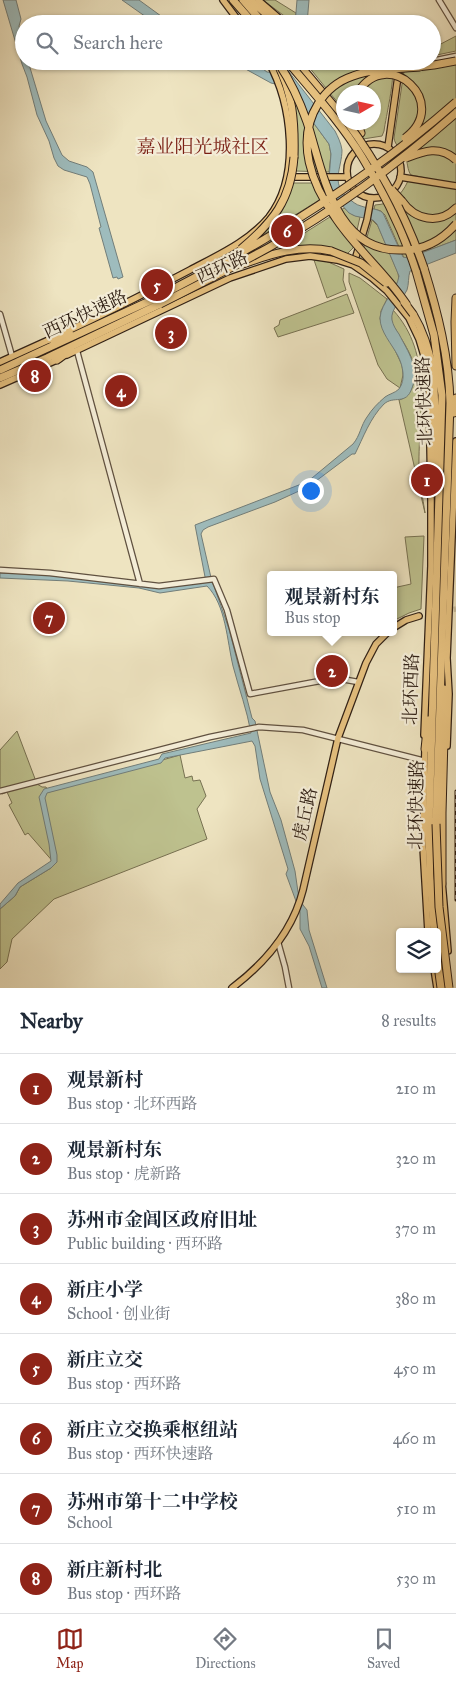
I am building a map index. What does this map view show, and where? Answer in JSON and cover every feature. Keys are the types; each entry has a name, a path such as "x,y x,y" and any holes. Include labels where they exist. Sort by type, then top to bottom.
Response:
{"highway":[{"path":"232,0 242,15"},
{"path":"232,0 246,15"},
{"path":"243,0 256,15"},
{"path":"250,0 268,15"},
{"path":"441,64 456,61"},
{"path":"228,260 262,231 275,216 285,198 292,175 295,145 294,117 289,92 280,70"},
{"path":"282,70 303,110 322,175 332,199 340,215 352,229 375,245 402,251 420,249 429,245 444,236 456,224"},
{"name":"北环快速路","path":"284,70 336,120 362,157 392,211 416,270 432,323 441,376 442,420 432,824 440,907 451,988"},
{"path":"304,70 336,108"},
{"path":"391,70 362,73 349,77 339,83 324,96 316,108 309,125 306,143 312,176 331,212 356,244 392,283 403,305"},
{"path":"237,252 351,178 408,136 418,124 421,112 420,100 413,86 403,78 391,75 378,76 365,85"},
{"name":"西环快速路","path":"0,378 82,341 159,300 264,240 317,207 380,163 456,102"},
{"name":"西环快速路","path":"0,370 231,268 321,216 398,161 456,113"},
{"name":"北环快速路","path":"352,130 386,182 410,230 424,268 440,320 450,396 441,665 430,874 434,928"},
{"path":"360,130 369,154"},
{"path":"398,161 431,150 445,152 456,160"},
{"path":"386,182 409,209 421,216 439,218 456,208"},
{"path":"231,268 292,250 309,248 328,250 344,255 371,270 388,285 403,305 413,314 425,338 431,361 435,395 435,455 439,498"},
{"path":"456,298 456,366"},
{"path":"50,339 87,330"},
{"path":"57,360 82,341"},
{"path":"449,448 456,398"},
{"path":"425,749 431,665 436,630"},
{"path":"441,665 445,700 442,884"},
{"path":"440,973 442,988"}],"main road":[{"path":"223,0 235,15"},
{"path":"258,0 276,15"},
{"name":"西环路","path":"0,362 140,297 244,240 265,220 279,200 286,178 289,150 287,111 279,70"},
{"path":"388,147 396,70"},
{"path":"371,143 388,147 396,154 401,170 395,188 378,198 371,198 357,192 345,177 348,163 353,153 358,148 371,143"},
{"path":"286,178 345,177"},
{"path":"400,177 456,186"},
{"path":"353,265 367,220 371,198"},
{"name":"西环路","path":"0,385 215,286 268,264 297,257 325,257 353,265"},
{"path":"203,263 215,286"},
{"name":"北环西路","path":"353,265 372,278 403,305 422,349 430,399 431,566 424,728 423,847 428,928"},
{"name":"北环西路","path":"451,988 442,884 449,694 447,649 456,441"},
{"path":"397,626 406,620 419,616"},
{"name":"虎丘路","path":"232,988 254,969 278,942 295,914 302,896 338,738 358,682 374,649 385,636"},
{"path":"441,969 450,968"},
{"path":"434,973 437,988"}],"street":[{"path":"440,0 456,28"},
{"path":"441,59 456,56"},
{"path":"0,314 12,356"},
{"path":"77,351 140,584"},
{"path":"0,570 50,573 159,586 213,579 227,610 250,694 336,678 358,682"},
{"path":"0,791 210,737 259,728 303,730 425,761"},
{"path":"278,942 289,988"}],"green space":[{"path":"263,0 275,0 296,13 296,15 283,15"},
{"path":"456,36 456,51 441,54 441,44"},
{"path":"456,64 456,184 411,175 405,156 394,138 404,71 441,70 441,66"},
{"path":"311,70 392,70 391,89 382,136 363,139 358,130 381,130 381,85 336,85 336,100"},
{"path":"293,95 329,144 331,154 329,172 295,171 297,132"},
{"path":"408,181 456,188 456,240 404,258 385,215 381,211 374,209 375,205 386,203 395,198"},
{"path":"293,183 329,183 332,192 263,235 283,208"},
{"path":"344,208 353,215 360,217 353,248 347,254 335,251 273,253"},
{"path":"372,220 378,226 398,273 399,280 394,288 360,261"},
{"path":"314,260 326,261 344,269 343,280 346,290 327,298"},
{"path":"349,273 360,278 387,299 381,311 380,319 402,365 403,375 400,388 387,379 378,365 349,282"},
{"path":"347,294 354,313 278,337 274,328 279,325 280,320"},
{"path":"393,310 406,327 419,365 421,405 419,473 425,513 399,400 404,398 411,390 415,373 409,352 392,323"},
{"path":"424,536 421,609 397,619 397,587 411,584 405,537"},
{"path":"17,731 37,784 46,787 49,792 180,755 185,778 192,776 193,781 200,780 206,796 197,809 207,839 54,899 12,939 7,962 0,969 0,909 15,896 20,887 55,864 28,833 25,835 9,805 12,803 7,792 2,794 0,790 0,750"}],"water":[{"path":"3,0 16,0 20,15 15,15 15,40"},
{"path":"122,0 139,0 160,15 143,15"},
{"path":"297,0 309,0 308,15 296,15"},
{"path":"24,70 31,70 46,121 62,155 69,161 87,167 93,172 123,277 113,278 87,177 64,170 58,166 37,115"},
{"path":"247,70 287,73 286,70 289,70 335,131 340,142 342,157 338,175 339,187 357,205 383,213 403,257 408,258 456,240 456,253 410,271 407,290 393,312 393,324 414,367 414,381 407,397 388,401 384,404 371,422 355,454 352,454 316,481 275,502 208,527 201,534 212,582 229,629 252,718 255,721 270,792 281,820 295,871 298,892 307,910 309,930 327,988 322,988 309,946 300,929 300,912 286,874 288,869 260,779 255,746 252,741 165,758 161,763 47,793 45,798 57,862 51,868 20,887 15,896 0,909 0,904 18,883 51,861 39,797 44,789 159,759 162,754 251,733 233,666 222,613 207,586 160,593 139,588 68,581 0,578 0,573 37,574 160,588 206,582 195,525 304,483 312,478 353,444 371,411 385,397 396,392 401,385 403,373 400,360 384,333 380,318 383,307 399,276 377,224 373,220 349,213 332,194 329,179 331,154 329,144 293,95 284,86 271,83"}],"tunnel":[{"path":"445,611 456,609"}],"railway":[{"path":"456,791 456,900"}],"place":[{"name":"新庄立交换乘枢纽站","path":"287,231"},
{"name":"新庄立交","path":"157,285"},
{"name":"苏州市金阊区政府旧址","path":"171,333"},
{"name":"新庄新村北","path":"35,376"},
{"name":"新庄小学","path":"121,391"},
{"name":"观景新村","path":"427,480"},
{"name":"苏州市第十二中学校","path":"49,618"},
{"name":"观景新村东","path":"332,671"}],"district":[{"name":"嘉业阳光城社区","path":"203,146"}]}
